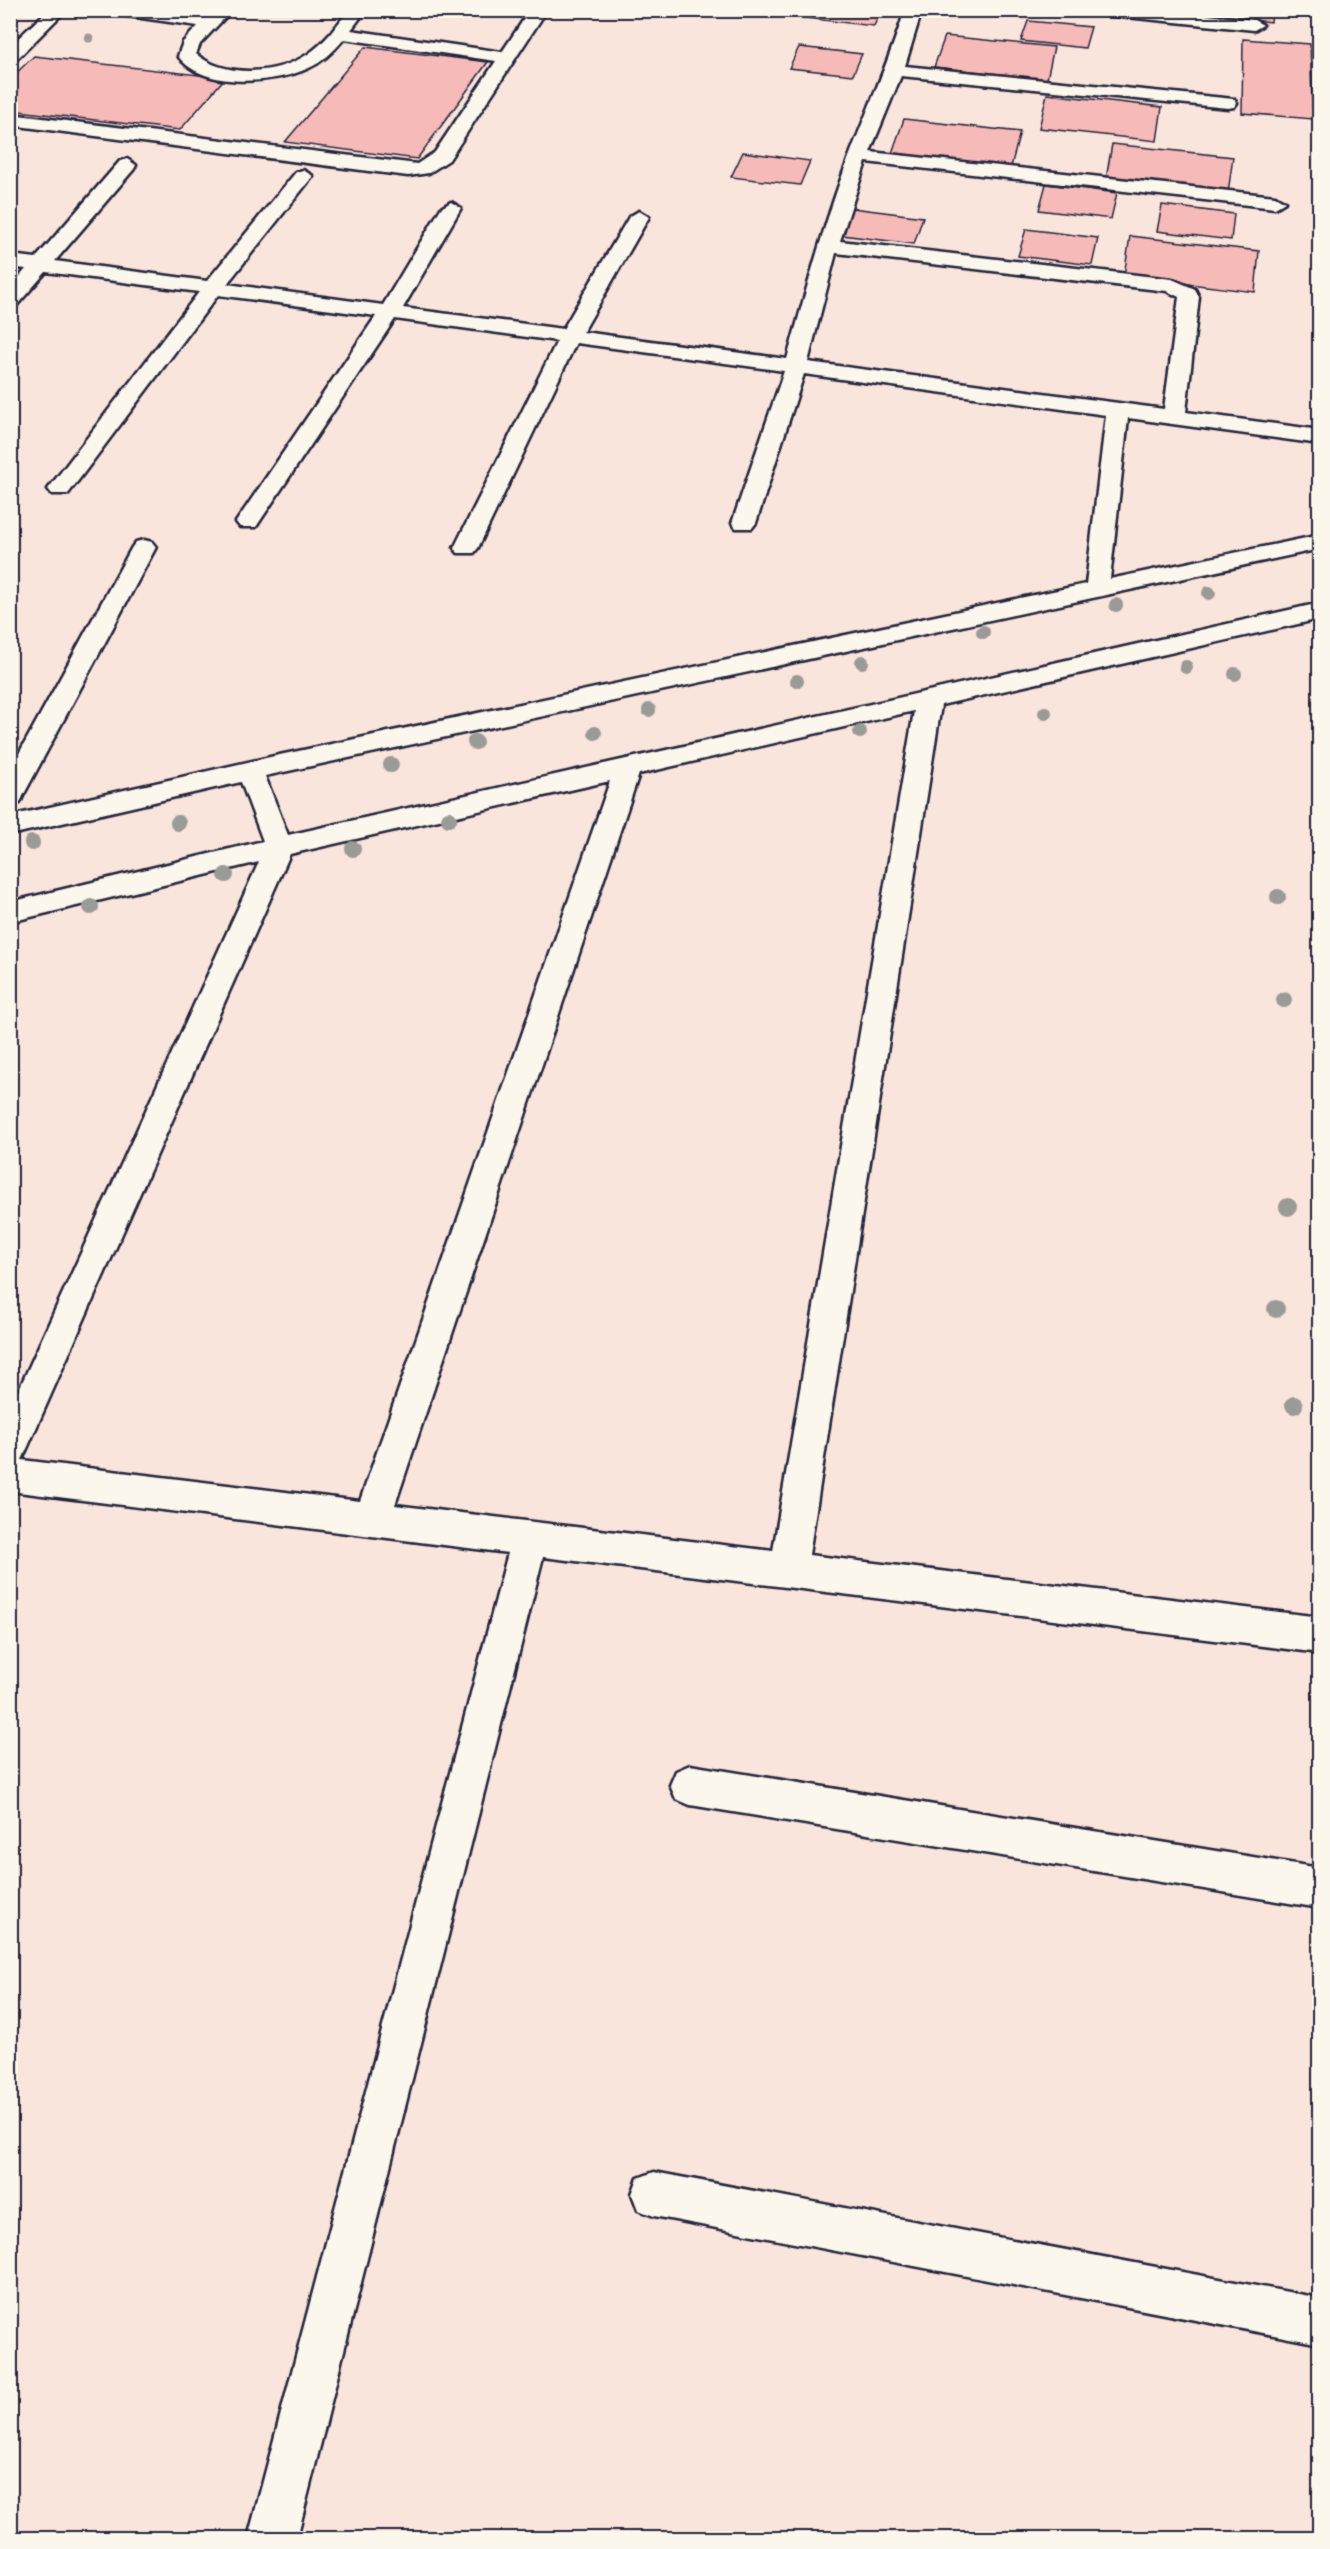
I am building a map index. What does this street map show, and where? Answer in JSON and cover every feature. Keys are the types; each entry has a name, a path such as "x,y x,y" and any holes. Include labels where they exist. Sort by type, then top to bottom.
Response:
{"street":[{"path":"10,56 58,10"},
{"path":"120,10 211,23"},
{"path":"224,10 192,42 187,56 202,67 231,74 263,75 288,71 312,60 358,10"},
{"path":"10,119 408,170 422,169 442,156 539,10"},
{"path":"744,523 796,367 828,246 859,156 895,70 914,10"},
{"path":"1106,10 1254,25"},
{"path":"338,33 508,58"},
{"path":"895,70 1228,103"},
{"path":"859,156 1275,202"},
{"path":"10,301 42,267 127,165"},
{"path":"60,489 212,290 303,176"},
{"path":"248,522 389,313 451,208"},
{"path":"466,548 569,337 639,217"},
{"path":"828,246 1172,285 1182,288 1188,292 1189,297 1174,417"},
{"path":"10,261 212,290 1320,437"},
{"path":"1096,590 1118,410"},
{"path":"10,826 250,771 1320,542"},
{"path":"10,796 144,547"},
{"path":"10,912 279,847 1320,610"},
{"path":"788,1570 929,699"},
{"path":"372,1519 628,767"},
{"path":"250,771 279,847 12,1472 372,1519 1320,1635"},
{"path":"273,2538 530,1538"},
{"path":"690,1785 1320,1888"},
{"path":"654,2194 1320,2321"}],"building":[{"path":"800,10 881,10 874,26 796,17"},
{"path":"1162,10 1272,10 1271,22"},
{"path":"1028,21 1091,27 1085,48 1021,41"},
{"path":"945,36 1054,47 1047,79 934,67"},
{"path":"1243,39 1310,44 1313,119 1242,113"},
{"path":"365,47 488,62 417,159 285,142"},
{"path":"799,47 862,54 853,75 789,68"},
{"path":"34,56 225,78 180,130 10,110 10,79"},
{"path":"1047,94 1162,107 1157,141 1039,128"},
{"path":"904,119 1020,132 1011,167 892,153"},
{"path":"1112,144 1233,157 1228,193 1106,179"},
{"path":"743,152 810,161 800,185 731,177"},
{"path":"1046,184 1117,193 1111,219 1039,210"},
{"path":"1162,205 1234,214 1231,240 1157,231"},
{"path":"852,208 923,217 914,244 842,235"},
{"path":"1026,229 1098,238 1092,265 1018,256"},
{"path":"1130,236 1259,251 1255,292 1124,276"}]}
